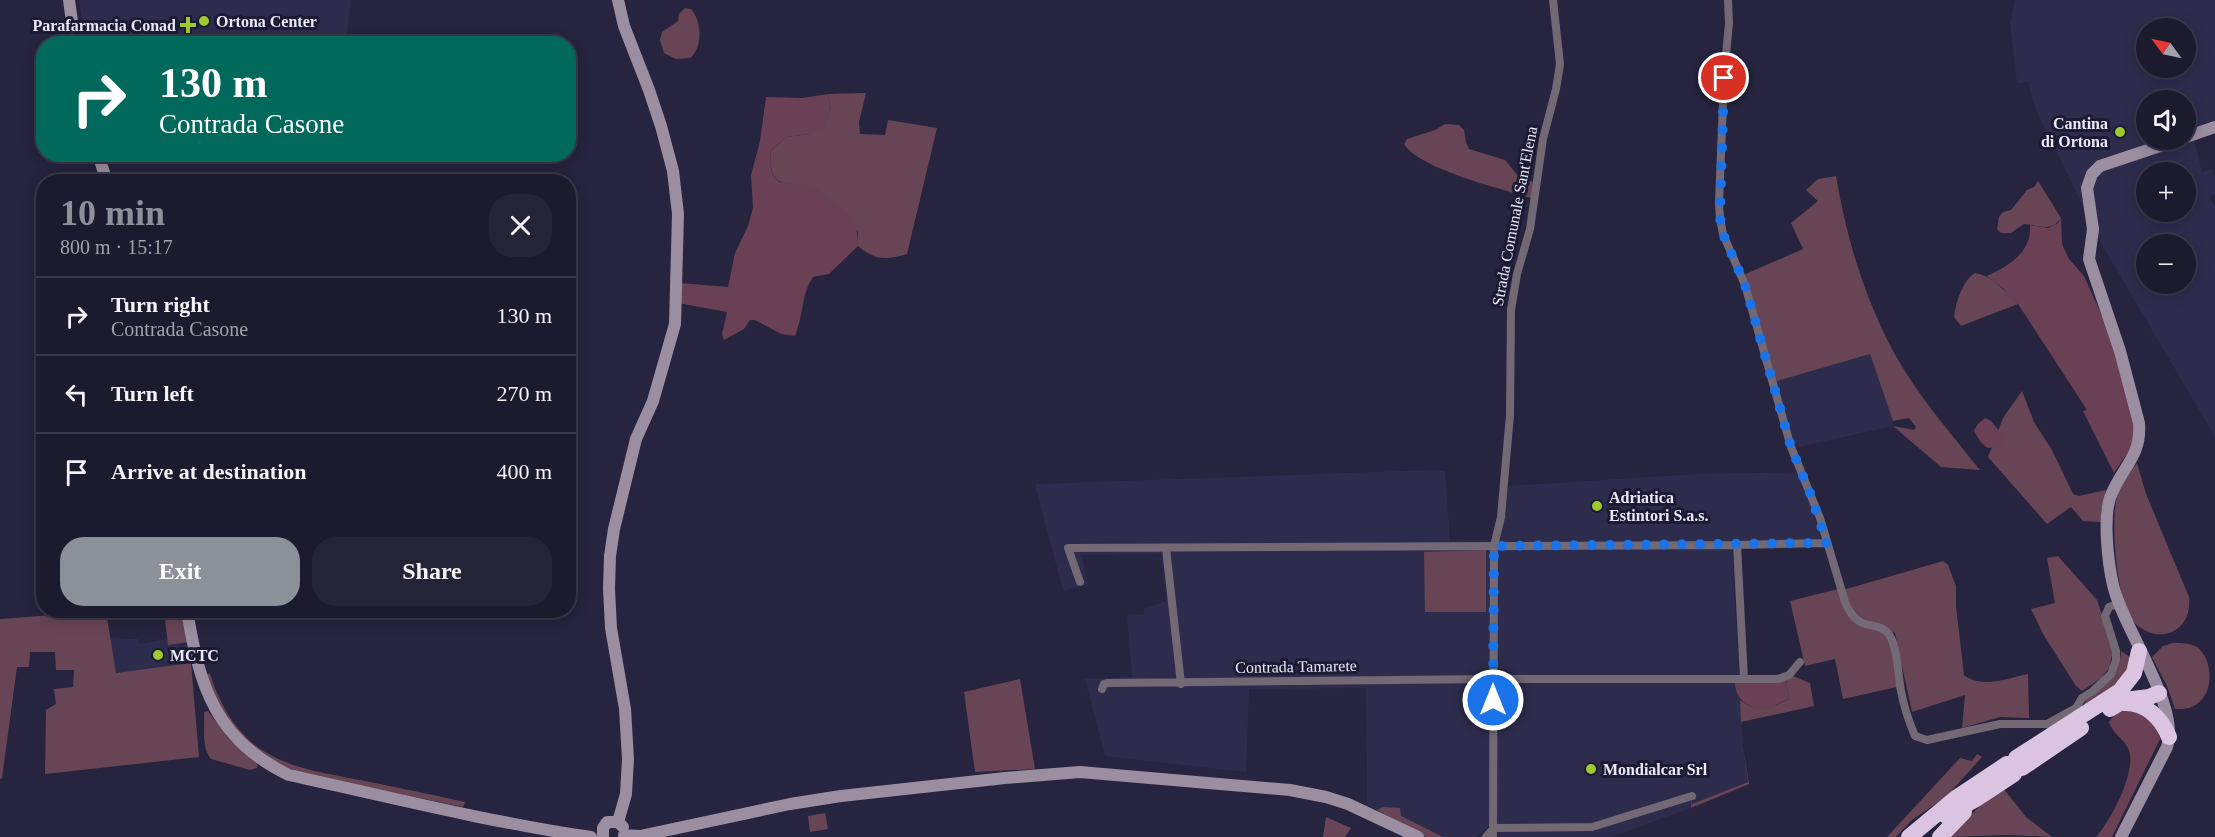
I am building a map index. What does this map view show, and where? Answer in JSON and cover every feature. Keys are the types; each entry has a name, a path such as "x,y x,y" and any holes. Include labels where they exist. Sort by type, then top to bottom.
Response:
{"highway":[{"path":"1909,837 1948,804 2015,766 2117,698 2134,673 2139,651"},
{"path":"2117,698 2149,697 2159,693"},
{"path":"2117,698 2145,708 2160,721 2169,737"},
{"path":"1940,837 1976,799 2015,766"},
{"path":"1920,837 1944,817 1976,799"}],"main road":[{"path":"69,0 74,36"},
{"path":"618,0 624,26 650,90 667,148 673,171 678,214 675,324 653,401 636,439 614,528 610,556 611,628 625,709 628,759 626,794 618,822"},
{"path":"2196,134 2215,127"},
{"path":"2121,837 2167,747 2169,737 2168,718 2159,693 2118,604 2112,582 2109,500 2134,456 2139,441 2139,423 2109,317 2091,268 2093,229 2087,188 2092,174 2100,166 2148,150"},
{"path":"189,618 193,650 202,681 224,725 241,743 276,769 289,775 547,831 598,836 608,822 618,822 623,827 624,836 640,836 790,804 841,796 1080,772 1290,790 1348,804 1418,837"}],"street":[{"name":"Strada Comunale Sant'Elena","path":"1493,833 1494,546 1501,517 1510,415 1511,310 1517,274 1530,229 1543,139 1560,64 1553,0"},
{"path":"1728,0 1729,23 1724,78 1720,218 1723,234 1745,285 1791,447 1810,493 1850,614 1856,621 1880,628 1892,639 1902,692 1915,736 1927,740 2000,724 2047,724 2076,708 2082,698 2111,674 2116,660 2116,651 2105,616 2109,607 2118,604"},
{"path":"1080,582 1068,548 1827,543"},
{"path":"1737,545 1744,679"},
{"path":"1166,548 1181,684"},
{"name":"Contrada Tamarete","path":"1102,689 1104,684 1108,683 1778,679 1789,675 1800,662"},
{"path":"1486,837 1493,833 1592,827 1692,796"}],"shaded area":[{"name":"Ortona Center","path":"79,0 351,0 347,36 84,36"},
{"path":"2015,0 2215,0 2215,120 2196,126 2196,90 2136,90 2136,150 2196,150 2196,148 2202,172 2212,169 2215,178 2215,194 2210,196 2215,207 2215,437 2102,245 2036,110 2028,82 2017,83 2010,23"},
{"path":"685,8 691,9 695,14 699,27 699,41 690,58 676,59 664,53 660,40 662,32 678,21 679,14"},
{"path":"866,93 859,122 860,134 885,135 888,120 937,128 907,254 893,257 876,257 864,251 858,246 858,232 826,197 808,187 786,184 777,180 771,168 770,152 786,137 810,134 831,111 828,94"},
{"path":"828,94 831,111 823,129 810,134 786,137 770,152 771,170 779,181 808,186 844,210 855,225 858,246 829,274 813,277 809,283 795,336 781,334 755,320 750,320 744,329 724,340 722,334 727,312 678,303 680,283 728,287 735,253 748,226 753,208 751,175 760,141 766,97 802,98"},
{"path":"1445,124 1459,125 1464,130 1469,149 1505,160 1518,176 1533,182 1531,198 1443,170 1426,162 1404,144 1407,139 1435,130"},
{"path":"1836,176 1857,264 1881,327 1910,379 1980,470 1941,467 1893,426 1914,430 1916,427 1909,418 1893,421 1870,354 1774,382 1741,276 1803,249 1791,223 1818,201 1806,190 1818,179"},
{"path":"2038,181 2061,218 2057,223 2048,227 2024,224 2011,233 2001,233 1997,229 1999,217 2003,212 2011,210 2027,190 2034,187"},
{"path":"2061,218 2062,244 2069,259 2084,276 2110,334 2136,432 2128,452 2114,473 2083,411 2087,410 2018,304 1987,276 2018,257 2030,235 2030,225 2048,228 2058,223"},
{"path":"1975,273 1994,281 2018,304 1961,326 1954,317 1956,305 1963,287"},
{"path":"1870,354 1893,426 1794,448 1774,382"},
{"path":"2022,391 2034,422 2052,450 2073,494 2079,496 2106,490 2101,522 2083,521 2071,507 2047,524 1988,457 2003,418"},
{"path":"1985,418 1991,421 2004,437 2002,446 1988,448 1977,436 1974,431"},
{"path":"2137,463 2146,494 2189,597 2189,610 2179,628 2161,634 2151,633 2132,620 2122,596 2116,558 2115,505 2122,486"},
{"path":"1445,471 1450,541 1500,540 1508,486 1697,474 1800,472 1824,546 1732,549 1743,747 1748,782 1692,804 1691,808 1611,837 1500,837 1489,826 1477,837 1426,837 1367,805 1366,688 1249,689 1246,772 1105,756 1085,679 1132,677 1127,616 1144,614 1144,609 1166,601 1161,554 1082,555 1088,584 1063,591 1035,484"},
{"path":"1486,550 1486,612 1425,612 1424,552"},
{"path":"2058,556 2097,600 2112,646 2109,668 2101,678 2082,691 2076,686 2043,634 2031,609 2055,603 2047,558"},
{"path":"1943,561 1948,565 1956,586 1964,675 1987,682 2028,674 2029,718 2000,717 1962,728 1965,695 1912,712 1895,633 1855,616 1843,590"},
{"path":"1838,589 1844,607 1878,629 1892,642 1897,687 1843,699 1835,659 1805,666 1790,601"},
{"path":"36,616 107,618 116,673 191,663 199,757 45,774 46,710 56,704 54,689 73,687 74,670 56,670 55,652 30,652 29,667 17,667 2,778 0,779 0,619"},
{"path":"165,618 184,618 188,642 168,645"},
{"path":"110,638 138,639 139,644 167,639 168,645 188,642 191,663 116,673"},
{"path":"2173,643 2197,647 2207,661 2210,680 2208,689 2198,704 2189,708 2175,709 2167,686 2152,657 2163,646"},
{"path":"2121,651 2131,658 2124,680 2084,705 2086,700 2114,673"},
{"path":"205,674 210,674 224,708 234,723 259,748 273,756 320,772 465,802 463,807 303,774 284,766 257,751 226,719"},
{"path":"1793,676 1810,683 1814,706 1741,722 1740,700 1753,707 1764,708 1789,699 1786,680"},
{"path":"1020,679 1035,769 975,772 964,692"},
{"path":"1786,680 1789,699 1764,710 1744,702 1738,694 1735,683 1739,682"},
{"path":"2139,708 2158,730 2160,739 2112,837 2096,837 2115,807 2129,769 2128,748 2109,722 2118,710"},
{"path":"208,711 228,738 258,765 257,768 250,770 211,759 204,736 204,712"},
{"path":"1743,747 1749,784 1691,808 1692,796 1692,804 1748,782"},
{"path":"1977,754 1982,757 1947,796 1912,820 1896,837 1887,837 1960,758 1972,761"},
{"path":"2003,788 2026,817 2052,837 2008,835 1948,837 1984,802"},
{"path":"1383,807 1400,808 1401,816 1443,837 1426,837 1377,810"},
{"path":"825,813 828,829 810,832 808,816"},
{"path":"1326,817 1351,828 1345,837 1323,837"}],"place":[{"name":"Ortona Center","path":"204,21"},
{"name":"Parafarmacia Conad","path":"188,25"},
{"name":"Cantina di Ortona","path":"2120,132"},
{"name":"Adriatica Estintori S.a.s.","path":"1597,506"},
{"name":"MCTC","path":"158,655"},
{"name":"Mondialcar Srl","path":"1591,769"}],"route":[{"path":"1493,700 1494,546 1827,543 1820,518 1791,447 1745,285 1723,234 1719,203 1724,78"}]}
